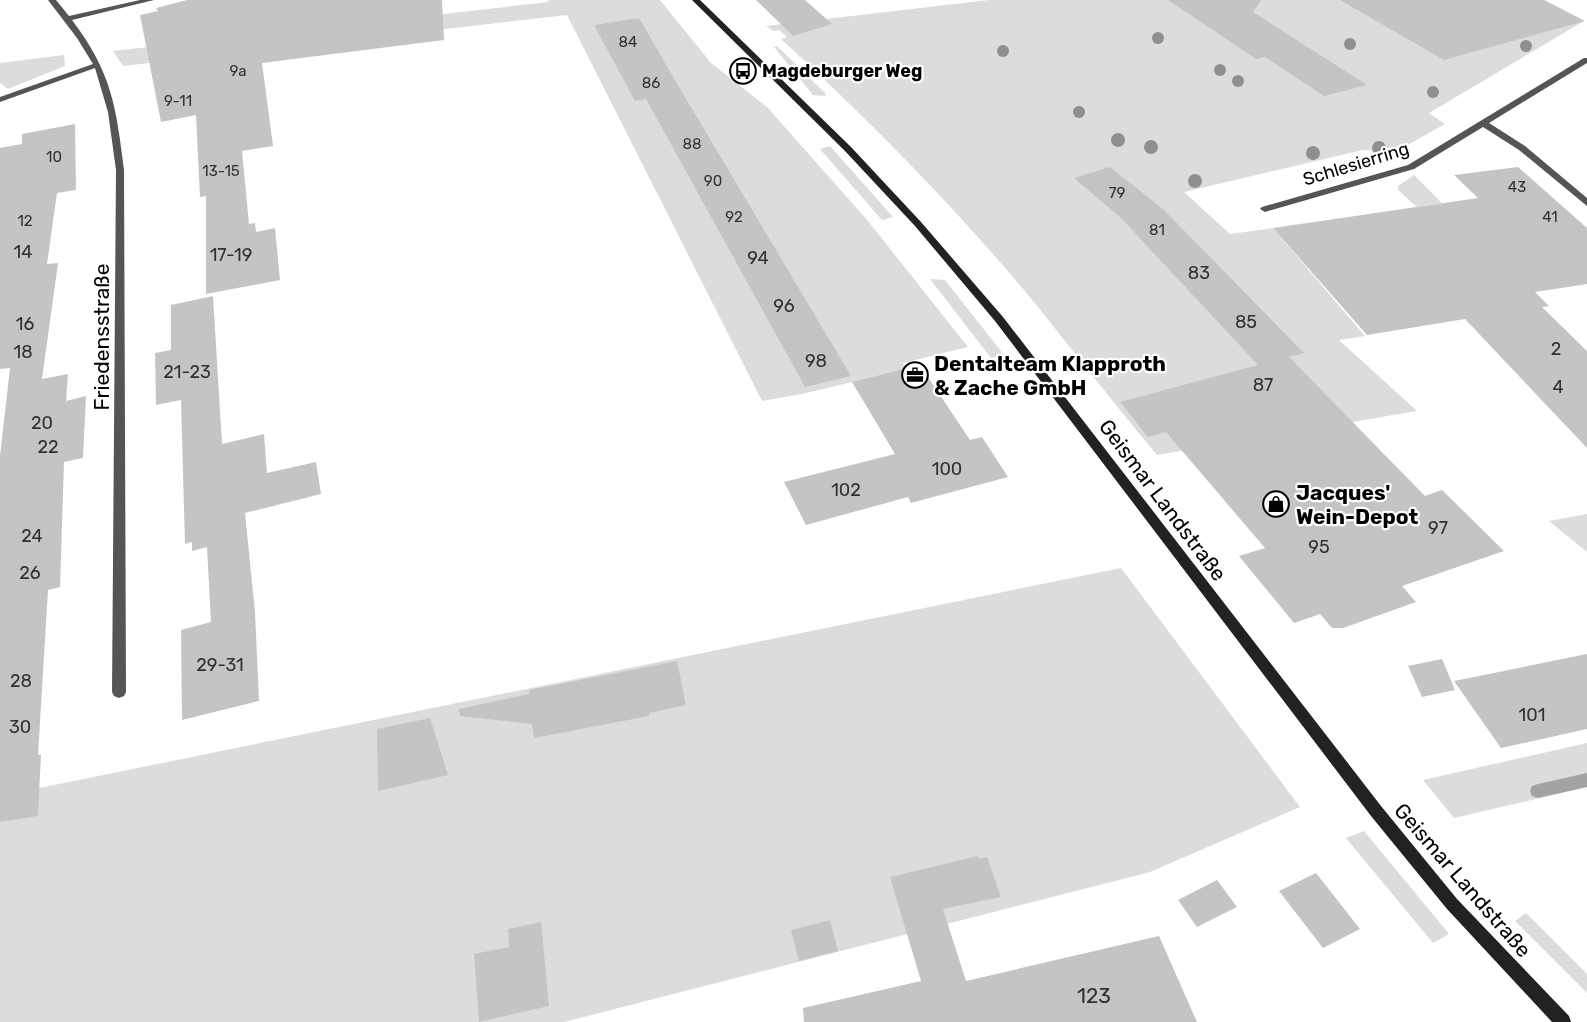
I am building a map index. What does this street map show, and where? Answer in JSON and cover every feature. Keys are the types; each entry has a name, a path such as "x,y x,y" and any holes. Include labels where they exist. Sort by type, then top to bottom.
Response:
{"main road":[{"name":"Geismar Landstraße","path":"696,0 848,149 918,224 992,311 1376,811 1452,904 1555,1019"}],"street":[{"name":"Friedensstraße","path":"52,0 68,19 103,76 109,98 120,170 119,692"},
{"path":"68,19 150,0"},
{"name":"Schlesierring","path":"1265,209 1411,167 1587,60"},
{"path":"0,100 96,65"},
{"path":"1484,124 1522,148 1587,203"}],"shaded area":[{"path":"548,0 660,0 711,63 767,107 868,221 968,347 903,363 906,369 802,394 762,401 567,15 123,66 113,51 549,2"},
{"path":"989,0 1544,0 1584,21 1429,113 1445,124 1397,151 1363,150 1184,192 1230,234 1273,228 1365,336 1339,340 1417,411 1157,455 1005,267 944,200 880,134 781,39 787,37 779,30 773,31 766,26"},
{"path":"777,46 826,94 825,96 813,95 774,47"},
{"path":"64,55 65,66 8,89 0,83 0,63"},
{"path":"830,146 893,217 882,220 820,149"},
{"path":"1414,175 1442,203 1417,207 1398,190 1398,186"},
{"path":"930,279 945,280 1004,355 991,358"},
{"path":"1587,514 1587,552 1549,521"},
{"path":"1121,568 1300,807 1150,872 564,1022 0,1022 0,796"},
{"path":"1587,743 1587,787 1454,818 1423,780"},
{"path":"1364,831 1449,934 1433,943 1346,838"},
{"path":"1526,913 1587,974 1587,993 1515,921"}],"building":[{"path":"187,0 442,0 444,40 262,63 273,146 242,151 249,224 255,223 256,232 275,228 280,280 206,294 206,196 200,197 196,115 161,122 140,15 158,11 156,8"},
{"path":"756,0 805,0 832,24 793,36"},
{"path":"1168,0 1261,0 1253,12 1367,85 1324,96 1265,57 1256,59"},
{"path":"1340,0 1544,0 1585,21 1444,60"},
{"path":"639,18 851,376 805,387 646,99 635,101 594,25"},
{"path":"75,124 76,190 57,193 47,264 58,263 42,379 68,374 66,401 86,396 83,458 64,462 60,587 48,590 38,755 41,754 38,816 0,822 0,456 10,368 0,369 0,148 22,144 22,134"},
{"path":"1110,167 1164,210 1304,353 1289,357 1425,496 1442,490 1504,551 1402,586 1416,602 1343,628 1332,628 1320,614 1294,623 1239,556 1265,548 1166,432 1148,437 1120,402 1258,365 1122,219 1074,178"},
{"path":"1518,167 1587,228 1587,284 1535,292 1549,306 1542,307 1587,351 1587,448 1465,319 1367,335 1273,228 1478,198 1454,175"},
{"path":"213,296 222,444 264,434 267,473 316,462 321,494 245,513 255,612 259,701 182,720 181,630 211,622 207,547 192,551 192,542 185,544 181,400 156,405 155,353 171,350 171,305"},
{"path":"920,365 970,440 982,437 1008,477 911,503 908,497 806,525 784,482 895,454 852,382"},
{"path":"1587,654 1587,729 1501,748 1454,681"},
{"path":"1442,659 1455,690 1422,697 1408,666"},
{"path":"677,661 686,705 649,713 649,716 534,738 532,724 460,716 459,709 529,694 529,690"},
{"path":"430,718 448,775 378,791 377,729"},
{"path":"978,856 979,859 987,857 1001,897 943,909 966,981 1159,936 1197,1022 804,1022 803,1008 921,981 890,877"},
{"path":"1316,873 1360,929 1323,948 1279,891"},
{"path":"1217,880 1237,907 1197,927 1178,900"},
{"path":"830,920 838,951 799,961 791,930"},
{"path":"541,922 549,1006 479,1022 474,954 509,947 508,929"}],"waterway":[{"path":"1538,791 1587,780"}],"place":[{"name":"Magdeburger Weg","path":"743,71"},
{"name":"Dentalteam Klapproth & Zache GmbH","path":"915,375"},
{"name":"Jacques' Wein-Depot","path":"1276,504"}]}
